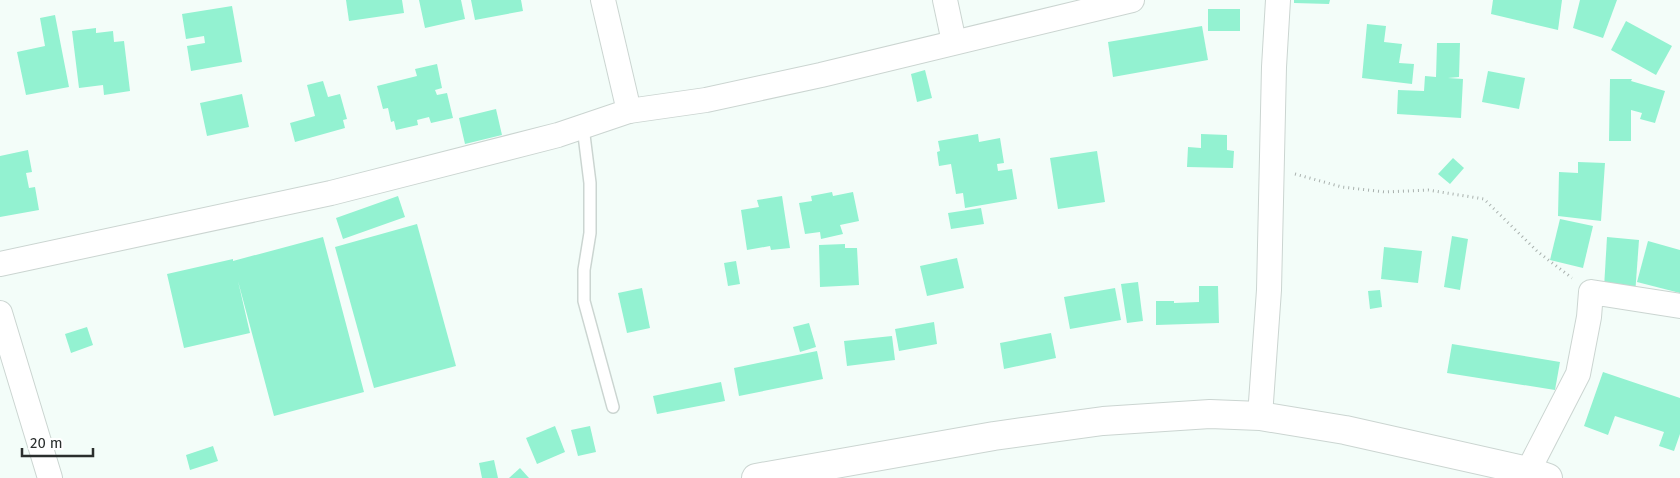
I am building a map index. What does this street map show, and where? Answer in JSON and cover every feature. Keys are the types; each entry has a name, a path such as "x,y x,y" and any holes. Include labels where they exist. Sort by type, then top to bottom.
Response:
{"main road":[{"path":"756,478 994,436 1103,421 1210,414 1260,416 1345,430 1538,474"}],"street":[{"path":"603,0 629,111"},
{"path":"944,0 954,42"},
{"path":"0,264 331,193 548,138 629,111 706,100 821,75 1132,0"},
{"path":"1260,416 1270,290 1278,0"},
{"path":"1538,474 1578,374 1589,317 1591,292 1680,306"},
{"path":"0,312 50,478"}],"lane":[{"path":"583,127 590,183 590,233 584,270 584,301 613,407"}],"path":[{"path":"1272,168 1342,187 1385,192 1428,190 1484,198 1538,252 1591,292"}],"building":[{"path":"346,0 402,0 404,13 349,21"},
{"path":"419,0 461,0 465,19 425,28"},
{"path":"471,0 521,0 523,11 475,20"},
{"path":"1294,0 1330,0 1329,4 1294,3"},
{"path":"1493,0 1562,0 1558,30 1491,14"},
{"path":"1580,0 1617,0 1603,38 1573,28"},
{"path":"232,6 242,62 191,71 187,46 205,43 204,36 186,39 182,14"},
{"path":"1208,9 1240,9 1240,31 1208,31"},
{"path":"55,15 69,87 26,95 17,52 45,46 40,18"},
{"path":"1626,21 1672,46 1656,75 1611,50"},
{"path":"1367,24 1386,26 1384,42 1402,44 1399,63 1414,64 1412,84 1362,78"},
{"path":"1202,26 1208,60 1113,77 1108,42"},
{"path":"96,28 96,33 113,31 114,42 124,41 130,91 104,95 103,85 79,88 72,31"},
{"path":"1437,43 1460,43 1459,77 1448,78 1463,79 1461,118 1397,114 1398,90 1424,91 1425,76 1436,77"},
{"path":"437,64 442,88 435,90 437,95 447,93 453,118 431,123 429,117 417,120 418,125 396,130 394,121 391,122 388,108 383,109 377,86 417,76 415,69"},
{"path":"925,70 932,98 917,102 911,74"},
{"path":"1488,71 1525,78 1519,109 1482,102"},
{"path":"1610,79 1632,79 1631,81 1665,91 1655,123 1640,119 1642,113 1631,110 1631,141 1609,141"},
{"path":"323,81 328,97 340,94 347,119 343,120 345,128 295,142 290,123 315,116 307,85"},
{"path":"242,94 249,127 207,136 200,103"},
{"path":"496,109 502,135 465,144 459,118"},
{"path":"978,134 979,142 1000,138 1004,163 997,164 998,171 1012,169 1017,199 965,208 963,193 956,194 951,164 939,166 937,152 940,151 938,141"},
{"path":"1201,134 1227,135 1227,150 1234,151 1233,168 1187,167 1188,147 1201,148"},
{"path":"28,150 32,172 26,173 29,188 35,187 39,210 0,217 0,156"},
{"path":"1097,151 1105,202 1058,209 1050,158"},
{"path":"1453,158 1464,168 1450,184 1438,174"},
{"path":"1578,162 1605,163 1601,221 1558,216 1559,172 1578,173"},
{"path":"832,192 833,196 853,192 859,221 840,225 843,234 821,239 820,232 805,234 799,203 812,201 811,196"},
{"path":"398,196 405,217 343,239 336,218"},
{"path":"782,196 790,248 771,250 770,246 747,250 741,210 759,207 757,200"},
{"path":"981,208 984,224 951,229 948,213"},
{"path":"1560,219 1593,226 1583,268 1550,260"},
{"path":"417,224 456,366 374,388 335,247"},
{"path":"1452,236 1468,239 1460,290 1444,287"},
{"path":"323,237 364,392 274,416 238,281 250,333 184,348 167,274 233,259 233,261"},
{"path":"1607,237 1639,240 1635,295 1604,288"},
{"path":"1648,241 1680,250 1680,293 1637,282"},
{"path":"845,244 845,248 857,248 859,285 820,287 819,245"},
{"path":"1384,247 1422,251 1418,283 1381,279"},
{"path":"957,258 964,288 927,296 920,266"},
{"path":"736,261 740,284 728,286 724,263"},
{"path":"1138,282 1143,321 1127,323 1121,284"},
{"path":"1199,286 1218,286 1219,323 1156,325 1156,301 1174,301 1174,303 1199,302"},
{"path":"642,288 650,328 627,333 618,293"},
{"path":"1115,288 1121,320 1070,329 1064,297"},
{"path":"1380,290 1382,307 1370,309 1368,291"},
{"path":"934,322 937,344 899,351 895,329"},
{"path":"809,323 816,347 800,352 793,327"},
{"path":"87,327 93,345 71,353 65,334"},
{"path":"1051,333 1056,358 1004,369 1000,343"},
{"path":"892,336 895,360 847,366 844,341"},
{"path":"1452,344 1560,362 1555,390 1447,373"},
{"path":"817,351 823,379 739,396 734,368"},
{"path":"1603,372 1680,398 1680,434 1674,451 1659,446 1664,432 1615,416 1608,435 1584,426"},
{"path":"721,382 725,401 657,414 653,396"},
{"path":"555,426 565,452 537,464 526,438"},
{"path":"590,426 596,452 578,456 571,430"},
{"path":"213,446 218,461 190,470 186,455"},
{"path":"494,460 498,478 482,478 479,463"},
{"path":"520,468 529,478 509,478"}]}
